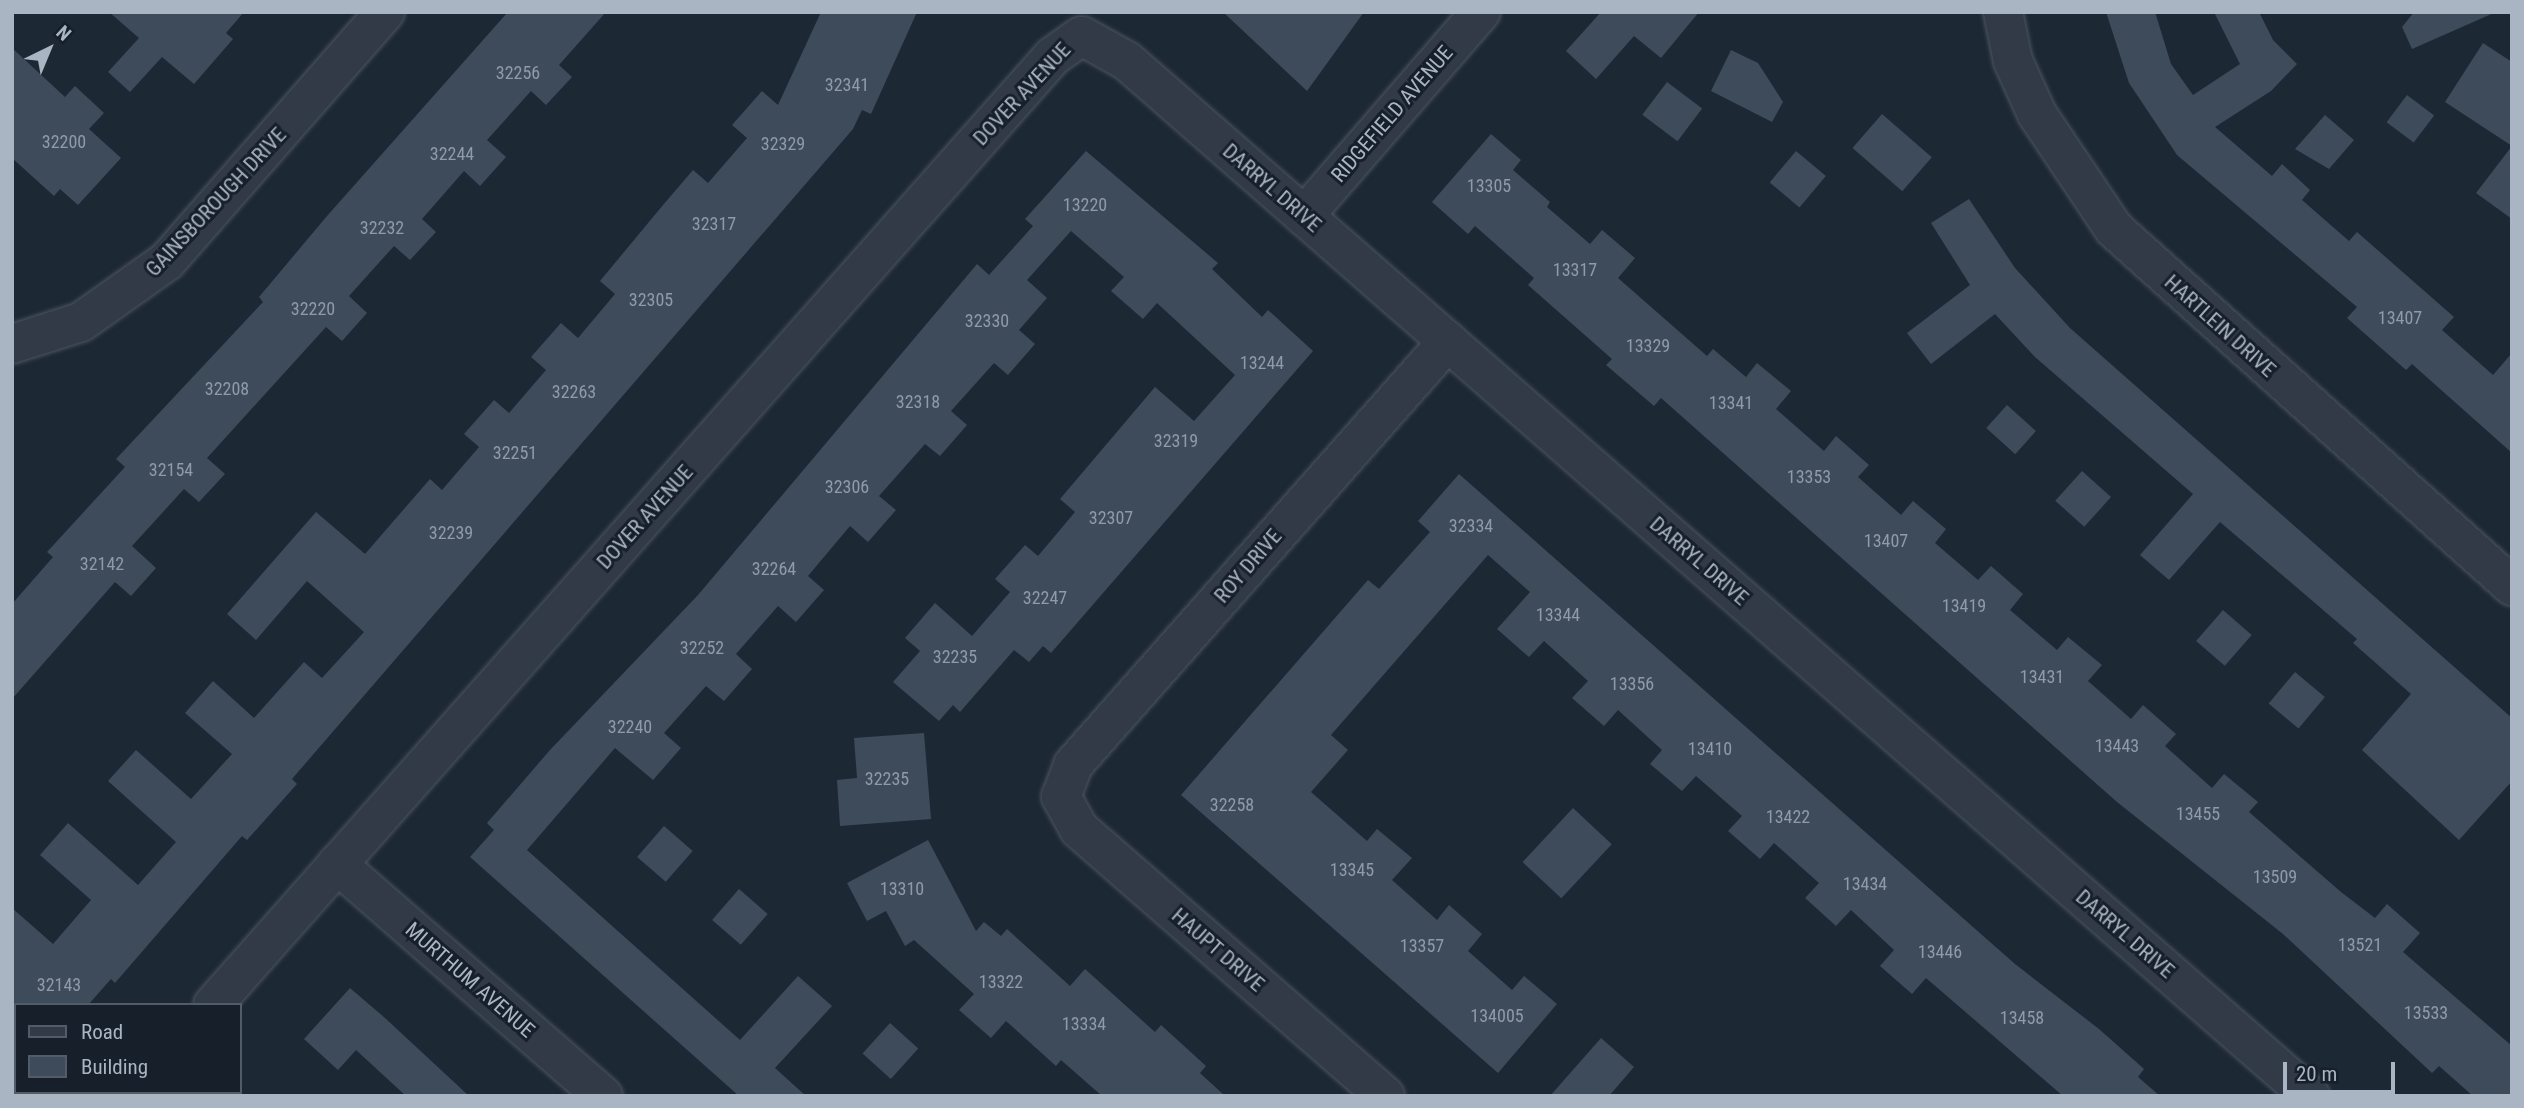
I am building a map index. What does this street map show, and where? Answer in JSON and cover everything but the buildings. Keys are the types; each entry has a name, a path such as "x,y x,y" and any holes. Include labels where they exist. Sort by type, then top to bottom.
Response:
{"street":[{"name":"GAINSBOROUGH DRIVE","path":"12,344 81,322 167,261 385,12"},
{"name":"RIDGEFIELD AVENUE","path":"1304,216 1481,12"},
{"name":"HARTLEIN DRIVE","path":"2003,12 2014,61 2037,114 2114,229 2512,586"},
{"name":"DARRYL DRIVE","path":"1082,36 1110,47 2310,1096"},
{"name":"DOVER AVENUE","path":"215,1003 1053,56 1082,36"},
{"name":"ROY DRIVE","path":"1061,797 1073,765 1447,341"},
{"name":"HAUPT DRIVE","path":"1061,797 1079,829 1385,1096"},
{"name":"MURTHUM AVENUE","path":"337,864 603,1096"}]}
